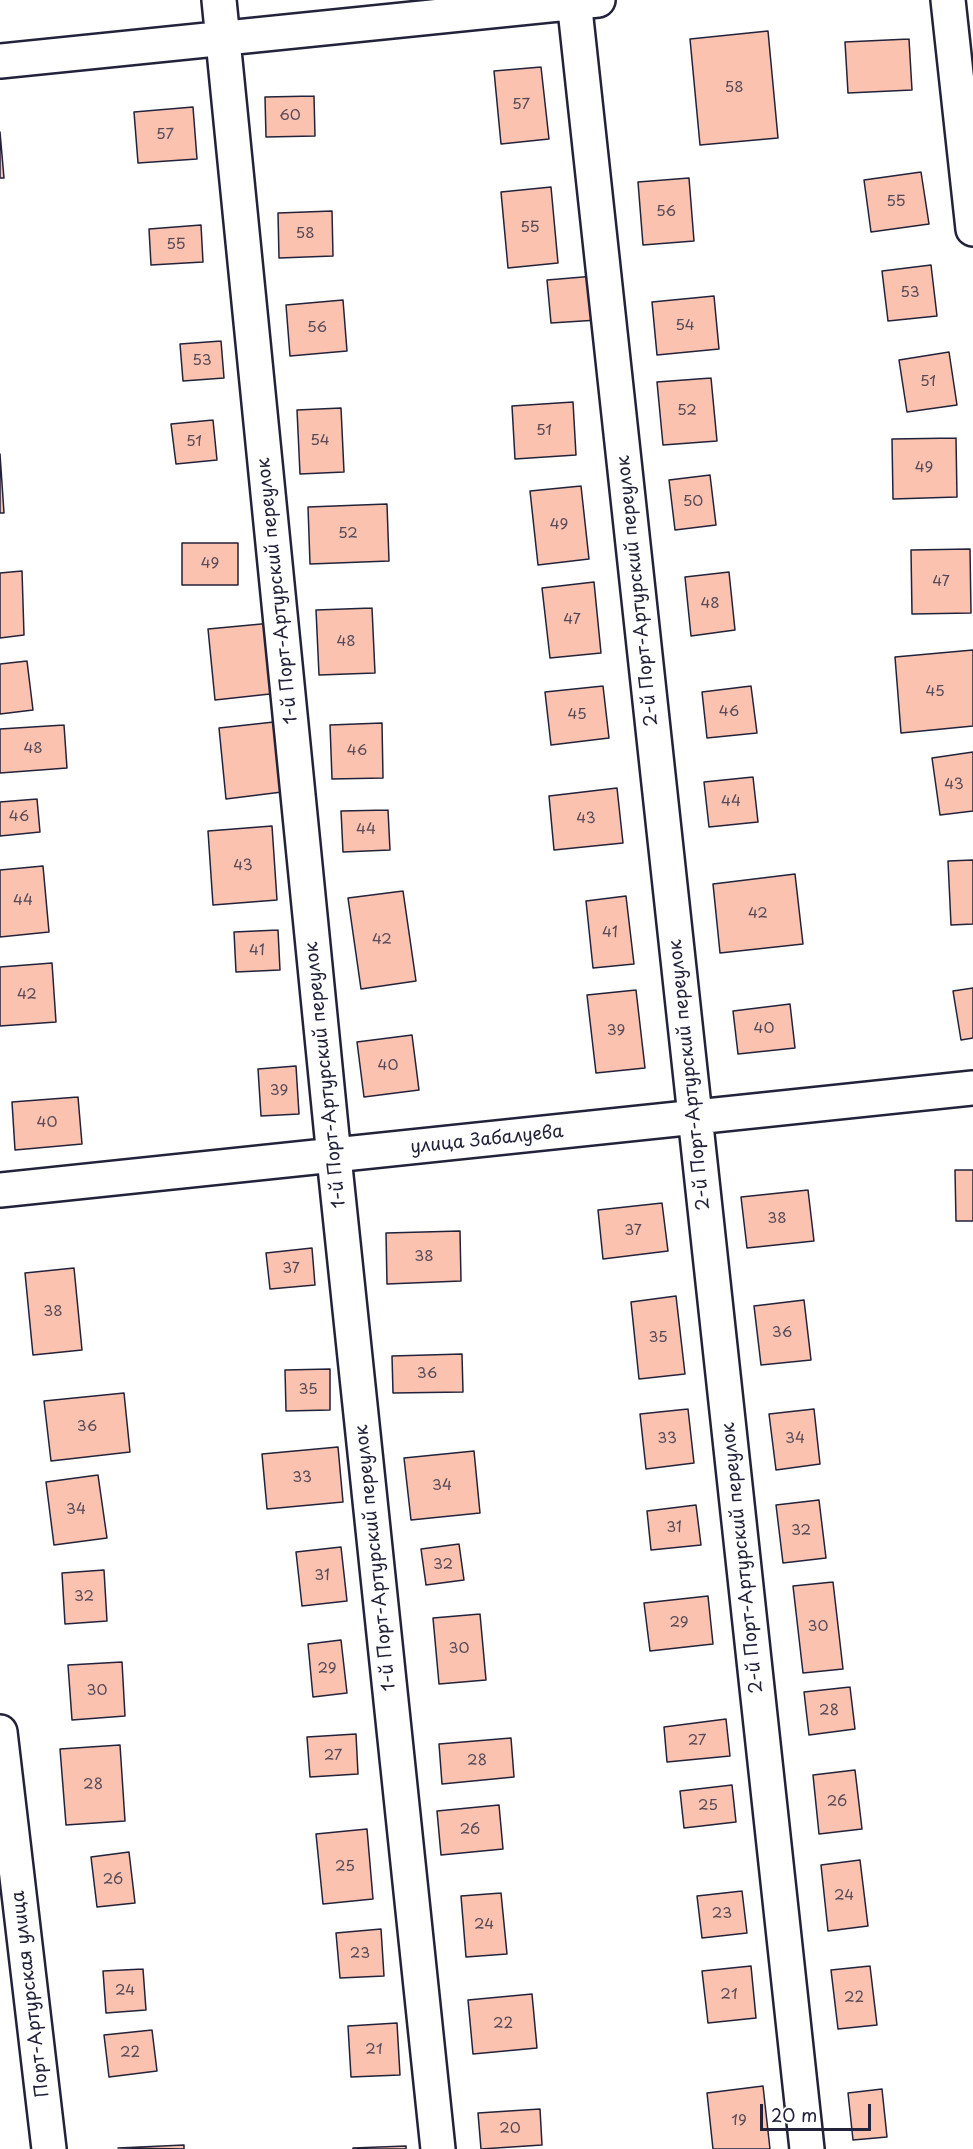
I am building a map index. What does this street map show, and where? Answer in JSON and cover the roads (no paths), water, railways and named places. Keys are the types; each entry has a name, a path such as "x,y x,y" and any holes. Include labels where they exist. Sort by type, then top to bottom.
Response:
{"street":[{"name":"1-й Порт-Артурский переулок","path":"219,0 334,1156 438,2149"},
{"path":"948,0 973,229"},
{"path":"0,61 582,1"},
{"name":"2-й Порт-Артурский переулок","path":"582,1 695,1118 807,2149"},
{"name":"улица Забалуева","path":"0,1190 973,1088"},
{"name":"Порт-Артурская улица","path":"0,1732 49,2149"}]}
